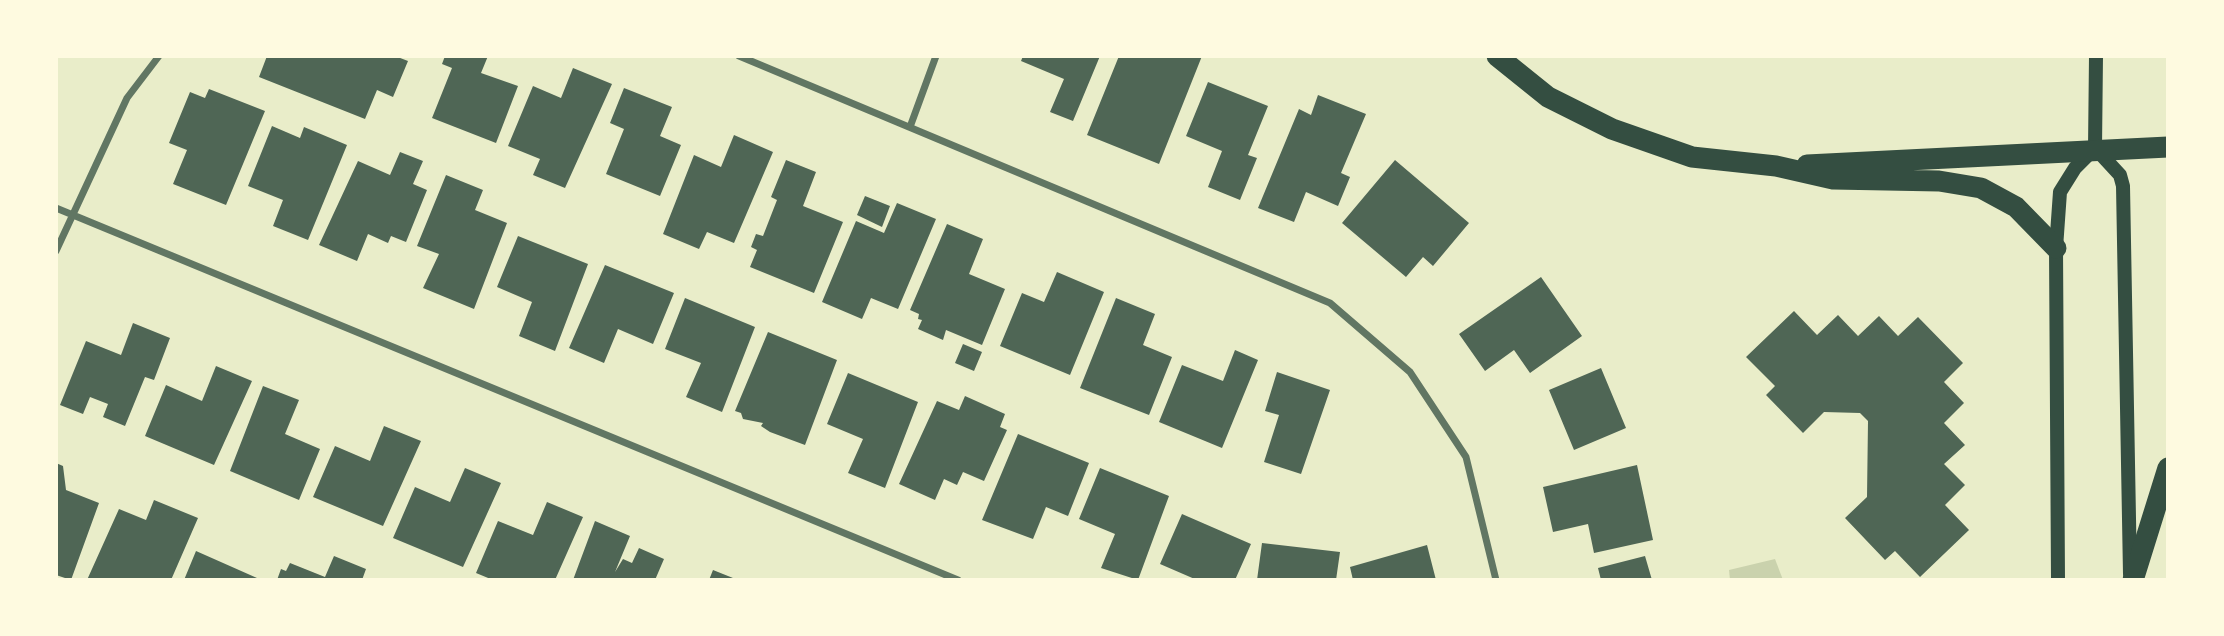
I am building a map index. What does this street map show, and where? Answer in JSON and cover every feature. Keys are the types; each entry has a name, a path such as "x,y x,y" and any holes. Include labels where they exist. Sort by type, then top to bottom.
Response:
{"highway":[{"path":"1497,56 1548,97 1612,129 1692,157 1776,166 1833,178 1939,181 1981,188 2016,207 2056,248"},
{"path":"1776,166 2168,146"},
{"path":"2132,580 2168,468"}],"main road":[{"path":"2058,580 2056,248 2060,192 2066,179 2095,148 2096,56"},
{"path":"2095,148 2120,175 2123,186 2132,580"}],"street":[{"path":"56,251 127,98 159,56"},
{"path":"739,56 1330,303 1410,372 1466,457 1496,580"},
{"path":"910,127 936,56"},
{"path":"56,208 958,580"}],"green space":[{"path":"1775,559 1783,580 1730,580 1729,570"}],"building":[{"path":"267,56 395,56 408,61 393,97 377,90 365,119 259,77"},
{"path":"445,56 488,56 481,73 518,86 496,143 432,118 452,68 442,64"},
{"path":"1023,56 1100,56 1073,121 1050,112 1064,79 1021,61"},
{"path":"1119,56 1202,56 1159,164 1087,135"},
{"path":"573,68 612,84 565,188 533,175 540,159 508,146 533,86 561,98"},
{"path":"1208,82 1268,106 1248,155 1257,158 1240,200 1208,187 1222,151 1186,136"},
{"path":"624,88 672,107 660,136 681,145 660,196 606,174 624,129 610,123"},
{"path":"209,89 265,111 226,205 173,184 187,150 169,143 190,92 205,98"},
{"path":"1318,95 1366,114 1341,173 1350,177 1338,206 1306,192 1294,222 1258,208 1299,109 1311,115"},
{"path":"272,126 300,138 304,127 347,145 308,240 273,226 283,200 248,186"},
{"path":"734,135 773,152 734,243 707,232 699,249 663,234 694,155 721,167"},
{"path":"400,152 423,161 413,184 427,190 406,242 391,236 388,243 368,234 357,261 319,245 358,161 390,175"},
{"path":"786,160 816,172 803,206 843,222 814,293 750,267 757,250 751,247 756,234 763,236 777,200 771,197"},
{"path":"1395,160 1469,223 1433,266 1423,257 1406,277 1342,223"},
{"path":"446,175 483,190 475,210 507,223 474,309 423,288 439,254 417,246"},
{"path":"865,196 890,206 882,227 857,215"},
{"path":"897,203 936,219 898,309 871,298 862,319 822,302 856,221 884,233"},
{"path":"947,224 983,239 969,274 1005,289 982,345 946,330 943,340 918,329 922,320 918,319 919,314 910,310"},
{"path":"518,236 588,264 555,351 519,336 532,302 497,287"},
{"path":"605,265 674,293 653,344 618,329 604,363 569,348"},
{"path":"1057,272 1104,292 1070,375 1000,346 1022,293 1044,302"},
{"path":"1541,277 1582,336 1530,373 1514,350 1485,371 1459,334"},
{"path":"685,298 755,327 722,412 686,397 701,363 665,349"},
{"path":"1116,298 1155,314 1143,345 1172,357 1149,415 1080,388"},
{"path":"1794,311 1817,335 1838,315 1858,336 1879,316 1898,336 1918,317 1963,363 1944,382 1964,403 1944,423 1965,445 1944,464 1965,485 1945,505 1969,530 1920,577 1895,551 1885,560 1845,518 1867,497 1868,421 1860,413 1824,412 1803,433 1766,395 1775,386 1746,357"},
{"path":"133,323 170,338 154,380 145,377 125,426 103,417 108,404 90,397 83,414 60,405 86,341 121,355"},
{"path":"768,332 837,360 805,445 770,432 761,426 763,423 743,419 741,413 735,411"},
{"path":"963,344 982,352 974,371 955,363"},
{"path":"1235,350 1258,360 1222,448 1159,422 1182,365 1223,381"},
{"path":"216,366 252,381 214,465 145,436 166,385 202,401"},
{"path":"1601,368 1626,428 1574,450 1549,390"},
{"path":"1277,372 1330,390 1301,474 1264,462 1279,415 1265,411"},
{"path":"848,373 918,402 885,488 848,473 863,439 827,424"},
{"path":"263,386 299,400 285,434 320,449 299,500 230,471"},
{"path":"965,396 1005,414 1000,427 1007,430 984,481 963,472 957,485 944,479 935,500 899,484 937,401 959,410"},
{"path":"384,426 421,441 383,526 313,497 335,446 370,461"},
{"path":"1018,434 1089,463 1068,516 1046,507 1033,539 982,520"},
{"path":"56,463 63,466 66,490 99,503 71,580 56,575"},
{"path":"1637,465 1653,540 1594,553 1588,524 1553,532 1543,487"},
{"path":"465,468 501,483 463,567 393,538 415,487 450,502"},
{"path":"1100,468 1169,496 1138,580 1101,568 1115,534 1079,519"},
{"path":"154,500 198,518 171,580 87,580 119,509 146,520"},
{"path":"547,502 583,517 555,580 493,580 476,573 498,521 533,535"},
{"path":"1182,514 1251,544 1235,580 1197,580 1160,564"},
{"path":"595,521 630,536 615,572 623,559 632,563 639,548 664,559 655,580 573,580"},
{"path":"1262,543 1340,552 1336,580 1257,580"},
{"path":"1427,545 1436,580 1353,580 1350,567"},
{"path":"196,551 257,578 184,580"},
{"path":"334,556 366,569 362,580 277,580 281,569 286,571 290,563 325,577"},
{"path":"1645,556 1652,580 1601,580 1598,568"},
{"path":"713,570 738,580 709,580"}]}
